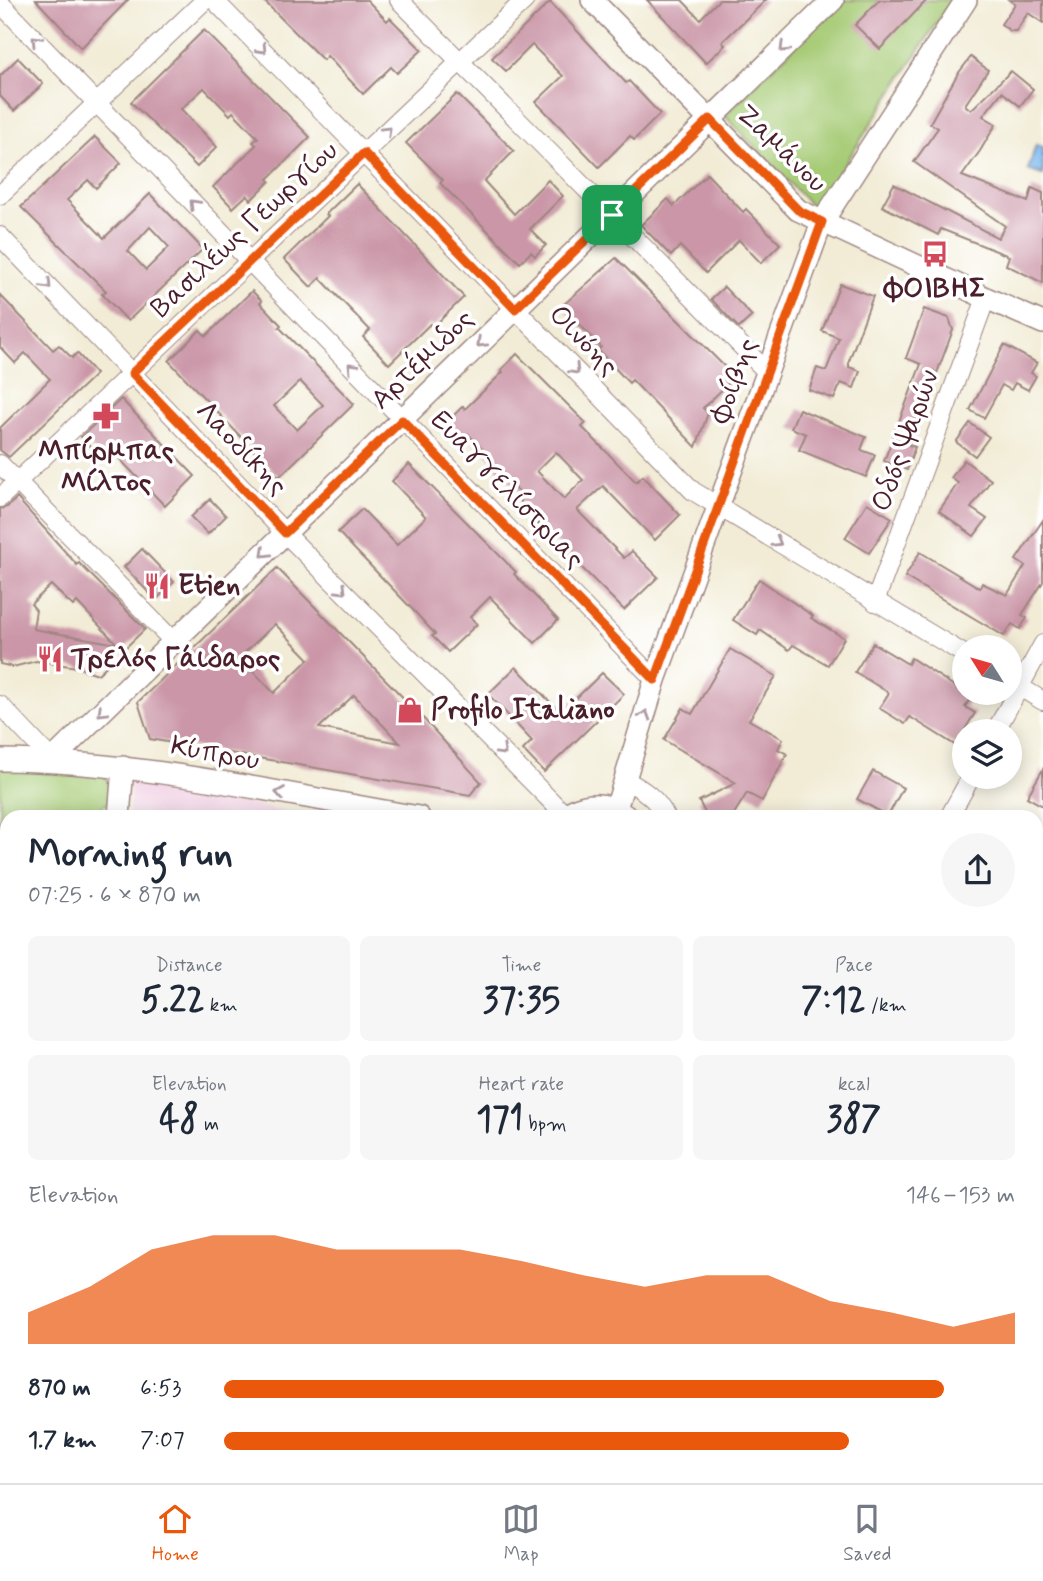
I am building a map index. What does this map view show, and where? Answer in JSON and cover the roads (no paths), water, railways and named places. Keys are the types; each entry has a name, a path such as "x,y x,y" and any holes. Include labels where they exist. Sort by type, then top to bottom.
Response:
{"street":[{"path":"0,195 205,0"},
{"name":"Οινόης","path":"214,0 692,491 952,647"},
{"path":"399,0 768,373"},
{"name":"Βασιλέως Γεωργίου","path":"0,498 525,0"},
{"name":"Ζαμάνου","path":"592,0 798,210 1043,323"},
{"name":"Αρτέμιδος","path":"52,760 833,0"},
{"name":"Φοίβης","path":"622,810 625,780 655,680 822,222 966,0"},
{"name":"Ευαγγελίστριας","path":"0,3 655,680"},
{"name":"Λαοδίκης","path":"0,236 285,533 558,810"},
{"name":"Οδóς Ψαρών","path":"875,602 986,298"},
{"path":"0,464 174,642"},
{"path":"1022,674 1043,644"},
{"path":"1022,688 1043,701"},
{"path":"0,705 52,760"},
{"name":"Κύπρου","path":"0,760 52,760 123,767 378,810"},
{"path":"120,810 123,767"},
{"path":"625,780 640,788 661,810"},
{"path":"953,810 964,789"},
{"path":"574,810 590,804 615,810"}],"water":[{"path":"1036,145 1043,147 1043,175 1028,170"}],"place":[{"name":"ΦΟΙΒΗΣ","path":"935,254"},
{"name":"Μπίρμπας Μίλτος","path":"106,416"},
{"name":"Etien","path":"157,586"},
{"name":"Τρελός Γάιδαρος","path":"50,659"},
{"name":"Profilo Italiano","path":"410,710"}]}
